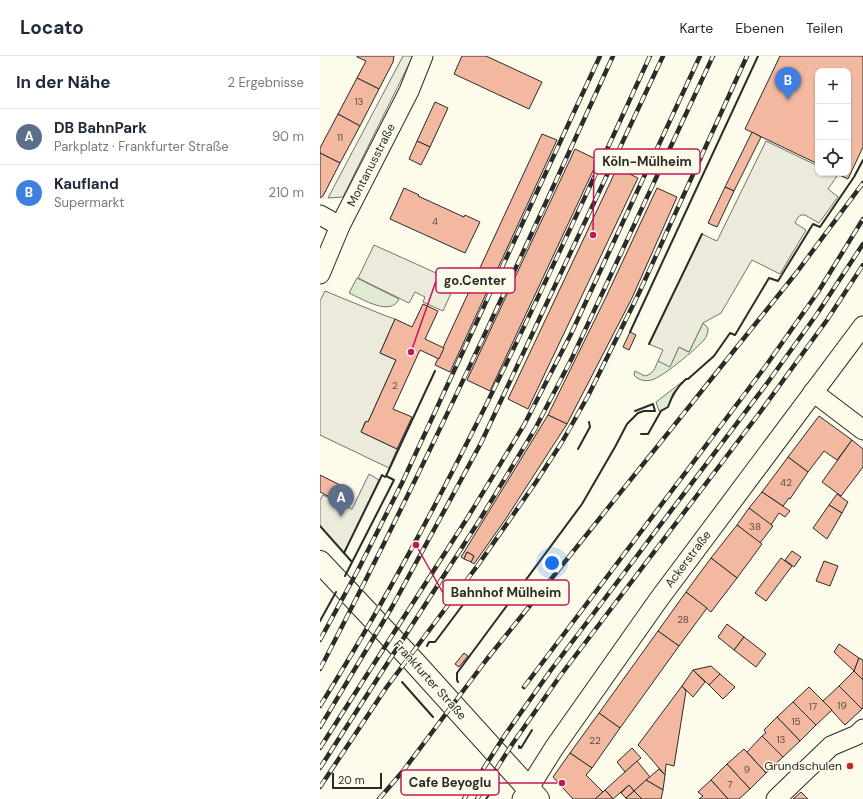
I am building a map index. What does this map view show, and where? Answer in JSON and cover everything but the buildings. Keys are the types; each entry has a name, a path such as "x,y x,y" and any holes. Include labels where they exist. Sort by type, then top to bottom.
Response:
{"main road":[{"name":"Frankfurter Straße","path":"320,562 415,663 530,796"}],"street":[{"name":"Montanusstraße","path":"320,274 340,226 409,91 423,56"},
{"path":"320,215 340,226"},
{"name":"Ackerstraße","path":"530,796 554,748 659,599 863,326"},
{"path":"813,392 863,430"},
{"path":"776,799 831,746 857,734 863,729"}],"green space":[{"path":"357,278 399,299 395,304 383,307 349,293"},
{"path":"703,323 708,328 705,339 673,367 654,379 641,380 634,375 635,371 645,376 650,374 658,361 670,366 679,347 689,352"},
{"path":"686,379 673,393 668,407 659,411 656,402"}],"shaded area":[{"path":"403,56 413,56 343,197 328,198"},
{"path":"766,141 815,165 815,176 837,176 828,189 838,197 819,223 805,215 798,217 795,223 806,230 780,274 752,260 721,313 703,323 689,352 679,347 670,367 658,361 663,350 649,344 702,234 717,241"},
{"path":"374,245 456,282 443,311 423,302 425,297 415,292 409,303 358,278"},
{"path":"325,291 395,319 380,353 396,360 368,422 365,422 361,432 397,449 389,468 320,435 320,301"},
{"path":"369,474 379,480 344,553 320,526 320,500 323,495 352,509"}],"railway":[{"path":"320,640 358,570 402,483 600,56"},
{"path":"320,669 434,441 507,287 613,56"},
{"path":"320,706 412,549 454,468 535,304 650,56"},
{"path":"320,727 392,607 481,443 663,56"},
{"path":"320,748 468,517 524,425 571,334 700,56"},
{"path":"320,768 479,521 535,429 572,358 713,56"},
{"path":"320,787 386,688 478,565 562,442 588,396 639,293 747,56"},
{"path":"379,799 403,771 487,659 797,272 863,183"},
{"path":"524,687 765,367 818,292 863,219"},
{"path":"464,799 505,735 551,670 768,382 817,314 863,244"},
{"path":"477,799 513,743 560,676 761,411 827,320 863,265"}],"wall":[{"path":"630,332 758,56"},
{"path":"641,434 648,434 661,411 668,407 675,392 683,382 714,356 730,333 735,335 769,278 778,281 813,224 820,227 854,177 863,160"},
{"path":"649,344 702,234"},
{"path":"345,576 394,480 386,476 435,371"},
{"path":"458,682 457,673 582,504 627,424 638,413 644,411 655,411 653,404 635,411"},
{"path":"578,449 590,427 589,422"},
{"path":"344,553 382,475 385,477"},
{"path":"320,526 352,562"},
{"path":"427,646 429,642 435,642 477,586"},
{"path":"320,621 336,592"},
{"path":"402,682 433,717"},
{"path":"519,748 519,746 521,748 532,730"},
{"path":"486,799 494,788 492,787 493,785"}],"place":[{"name":"Kaufland","path":"788,100"},
{"name":"Köln-Mülheim","path":"593,235"},
{"name":"go.Center","path":"411,352"},
{"name":"DB BahnPark","path":"341,517"},
{"name":"Bahnhof Mülheim","path":"416,545"},
{"name":"Grundschulen","path":"850,766"},
{"name":"Cafe Beyoglu","path":"562,783"}]}
